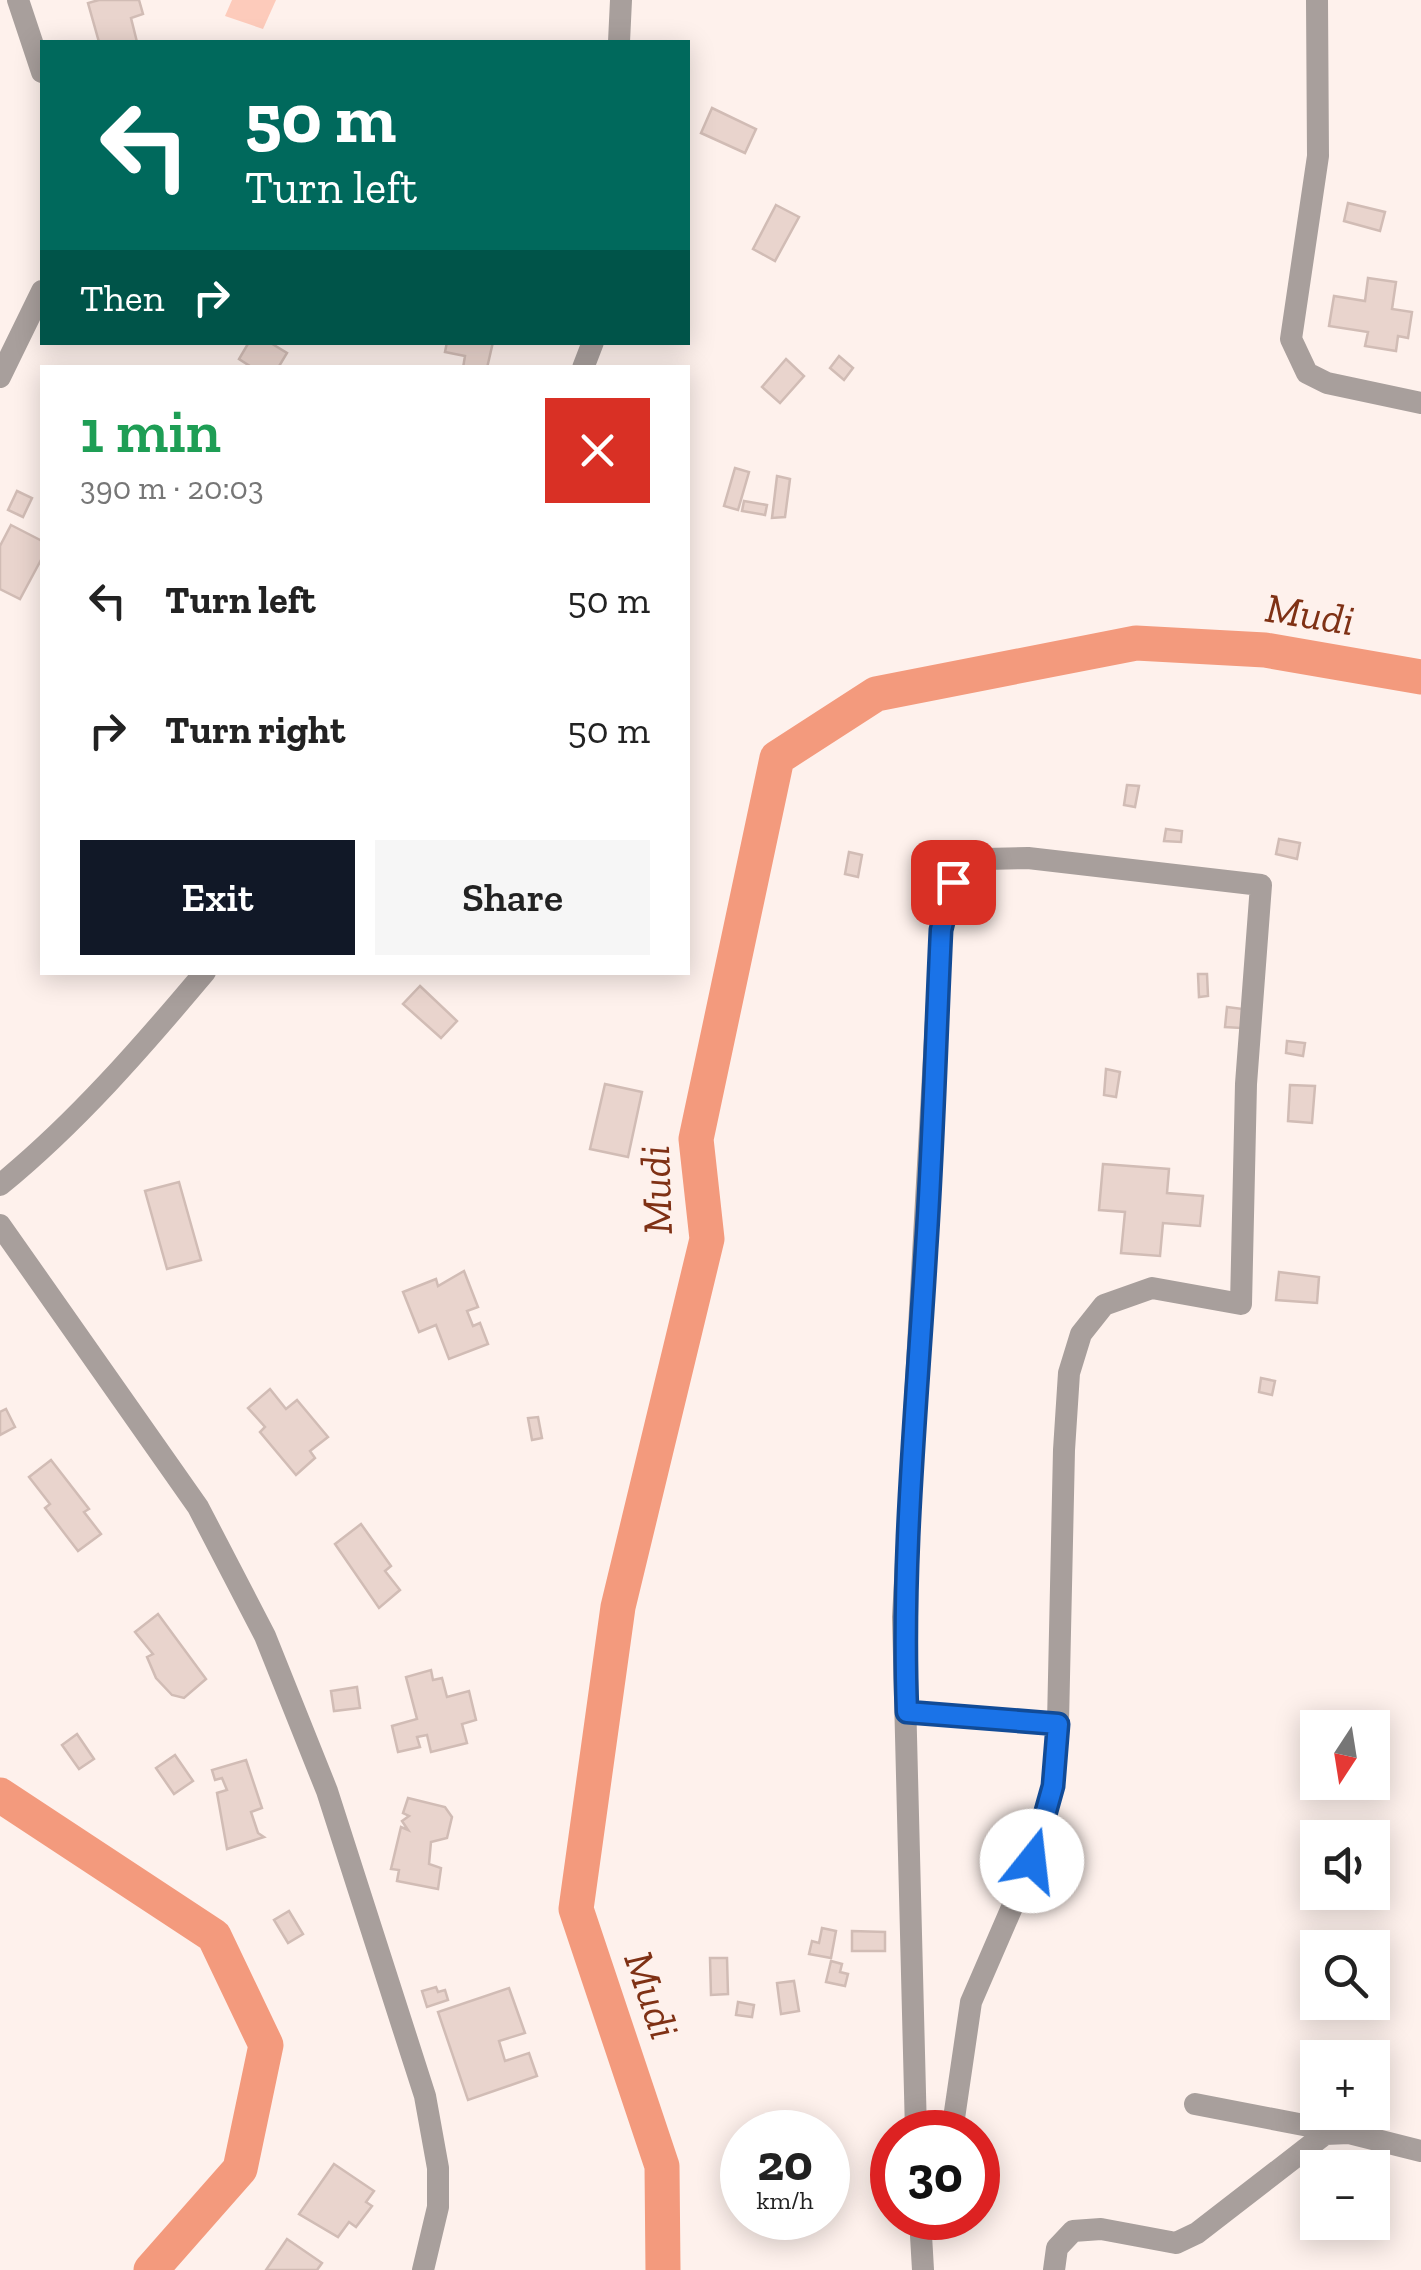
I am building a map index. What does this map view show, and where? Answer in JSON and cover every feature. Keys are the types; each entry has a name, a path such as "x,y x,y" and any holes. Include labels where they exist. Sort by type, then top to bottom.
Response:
{"street":[{"path":"18,0 40,66"},
{"path":"618,40 621,0"},
{"path":"1317,0 1318,156 1291,339 1307,373 1327,383 1421,403"},
{"path":"0,377 40,294"},
{"path":"916,2110 903,1617 941,930 953,882 985,859 1028,858 1262,885 1246,1084 1241,1304 1152,1288 1104,1306 1081,1334 1069,1373 1064,1450 1053,1786 1032,1861 971,2002 955,2110"},
{"path":"0,1185 33,1158 136,1052 202,975"},
{"path":"0,1225 198,1507 264,1636 328,1791 424,2096 438,2168 438,2207 423,2270"},
{"path":"907,1712 1058,1724"},
{"path":"1195,2104 1421,2151"},
{"path":"1054,2270 1058,2248 1073,2232 1101,2229 1176,2243 1196,2233 1325,2134 1349,2134"},
{"path":"921,2240 923,2269"},
{"path":"923,2269 932,2240"}],"shaded area":[{"path":"232,0 276,0 263,29 225,16"}],"building":[{"path":"139,0 143,14 131,18 136,40 98,40 88,3"},
{"path":"712,108 756,129 745,153 701,133"},
{"path":"1348,203 1385,212 1380,231 1344,221"},
{"path":"776,205 799,217 775,261 753,249"},
{"path":"1368,278 1396,282 1392,309 1412,312 1408,338 1398,336 1396,351 1365,346 1368,332 1329,326 1334,296 1365,301"},
{"path":"247,345 274,345 287,353 280,365 248,365 239,359"},
{"path":"446,345 492,345 488,365 464,365 465,356 445,352"},
{"path":"839,356 853,368 844,380 830,368"},
{"path":"786,359 804,376 780,403 762,387"},
{"path":"735,468 749,472 738,510 724,506"},
{"path":"777,476 790,479 785,517 772,518"},
{"path":"17,491 32,498 23,517 8,510"},
{"path":"744,501 767,505 765,515 742,511"},
{"path":"11,525 40,540 40,562 20,599 0,589 0,546"},
{"path":"1127,785 1139,786 1135,807 1124,805"},
{"path":"1166,829 1182,831 1181,842 1164,841"},
{"path":"1279,839 1300,843 1297,859 1276,854"},
{"path":"849,852 862,855 858,877 845,874"},
{"path":"1198,974 1207,974 1208,996 1199,997"},
{"path":"420,986 457,1021 441,1038 403,1004"},
{"path":"1227,1007 1243,1009 1241,1028 1225,1027"},
{"path":"1287,1041 1305,1043 1303,1056 1286,1053"},
{"path":"1106,1069 1120,1072 1116,1097 1104,1095"},
{"path":"605,1084 642,1092 628,1157 590,1149"},
{"path":"1290,1085 1315,1086 1312,1123 1288,1121"},
{"path":"1103,1164 1169,1169 1167,1193 1203,1196 1200,1226 1163,1223 1160,1256 1121,1253 1125,1212 1099,1210"},
{"path":"179,1182 201,1260 167,1269 145,1191"},
{"path":"464,1271 478,1307 467,1311 473,1326 480,1323 488,1344 449,1359 436,1325 419,1332 403,1292 436,1279 438,1286"},
{"path":"1279,1272 1319,1277 1317,1303 1276,1300"},
{"path":"1261,1378 1275,1381 1272,1395 1259,1392"},
{"path":"270,1389 286,1409 297,1400 328,1437 310,1451 315,1458 296,1475 260,1432 265,1427 248,1408"},
{"path":"6,1409 15,1427 0,1435 0,1412"},
{"path":"538,1417 542,1438 532,1440 528,1418"},
{"path":"51,1460 89,1509 84,1512 101,1534 78,1551 45,1508 50,1504 29,1477"},
{"path":"361,1524 391,1566 385,1571 400,1590 379,1608 335,1544"},
{"path":"158,1614 206,1679 184,1698 172,1695 156,1678 147,1657 153,1654 135,1632"},
{"path":"431,1670 433,1680 442,1678 447,1697 469,1691 476,1720 462,1724 467,1743 431,1752 427,1735 417,1737 420,1747 398,1752 392,1726 417,1719 406,1677"},
{"path":"357,1687 360,1708 334,1711 331,1691"},
{"path":"77,1734 94,1759 79,1769 62,1745"},
{"path":"175,1755 193,1781 174,1794 156,1768"},
{"path":"246,1760 262,1808 251,1812 258,1833 264,1837 227,1849 217,1793 227,1790 222,1778 215,1780 212,1770"},
{"path":"408,1798 445,1807 452,1817 447,1838 431,1842 429,1864 441,1868 438,1889 397,1881 399,1870 391,1869 401,1827 408,1830 402,1821 409,1816 403,1813"},
{"path":"289,1911 303,1934 288,1943 274,1920"},
{"path":"822,1928 836,1931 831,1958 809,1954 812,1941 819,1943"},
{"path":"852,1931 885,1932 885,1951 852,1951"},
{"path":"710,1958 727,1958 728,1994 711,1995"},
{"path":"831,1961 842,1964 840,1972 848,1974 845,1986 826,1982"},
{"path":"794,1981 799,2011 781,2014 777,1983"},
{"path":"436,1987 438,1992 445,1990 448,2000 427,2007 422,1991"},
{"path":"509,1988 525,2033 499,2041 505,2061 529,2053 537,2076 468,2100 438,2012"},
{"path":"738,2002 754,2005 752,2017 736,2015"},
{"path":"334,2164 374,2191 366,2202 372,2206 356,2227 349,2222 338,2237 299,2214"},
{"path":"287,2239 322,2263 317,2270 266,2270"}],"waterway":[{"name":"Mudi","path":"663,2270 662,2166 576,1909 618,1607 707,1239 696,1139 777,758 876,694 1136,643 1265,650 1421,677"},
{"name":"Mudi","path":"0,1795 214,1936 266,2045 240,2169 151,2270"}],"route":[{"path":"953,882 941,930 926,1253 914,1377 903,1617 907,1712 1058,1724 1053,1786 1032,1861"}]}
